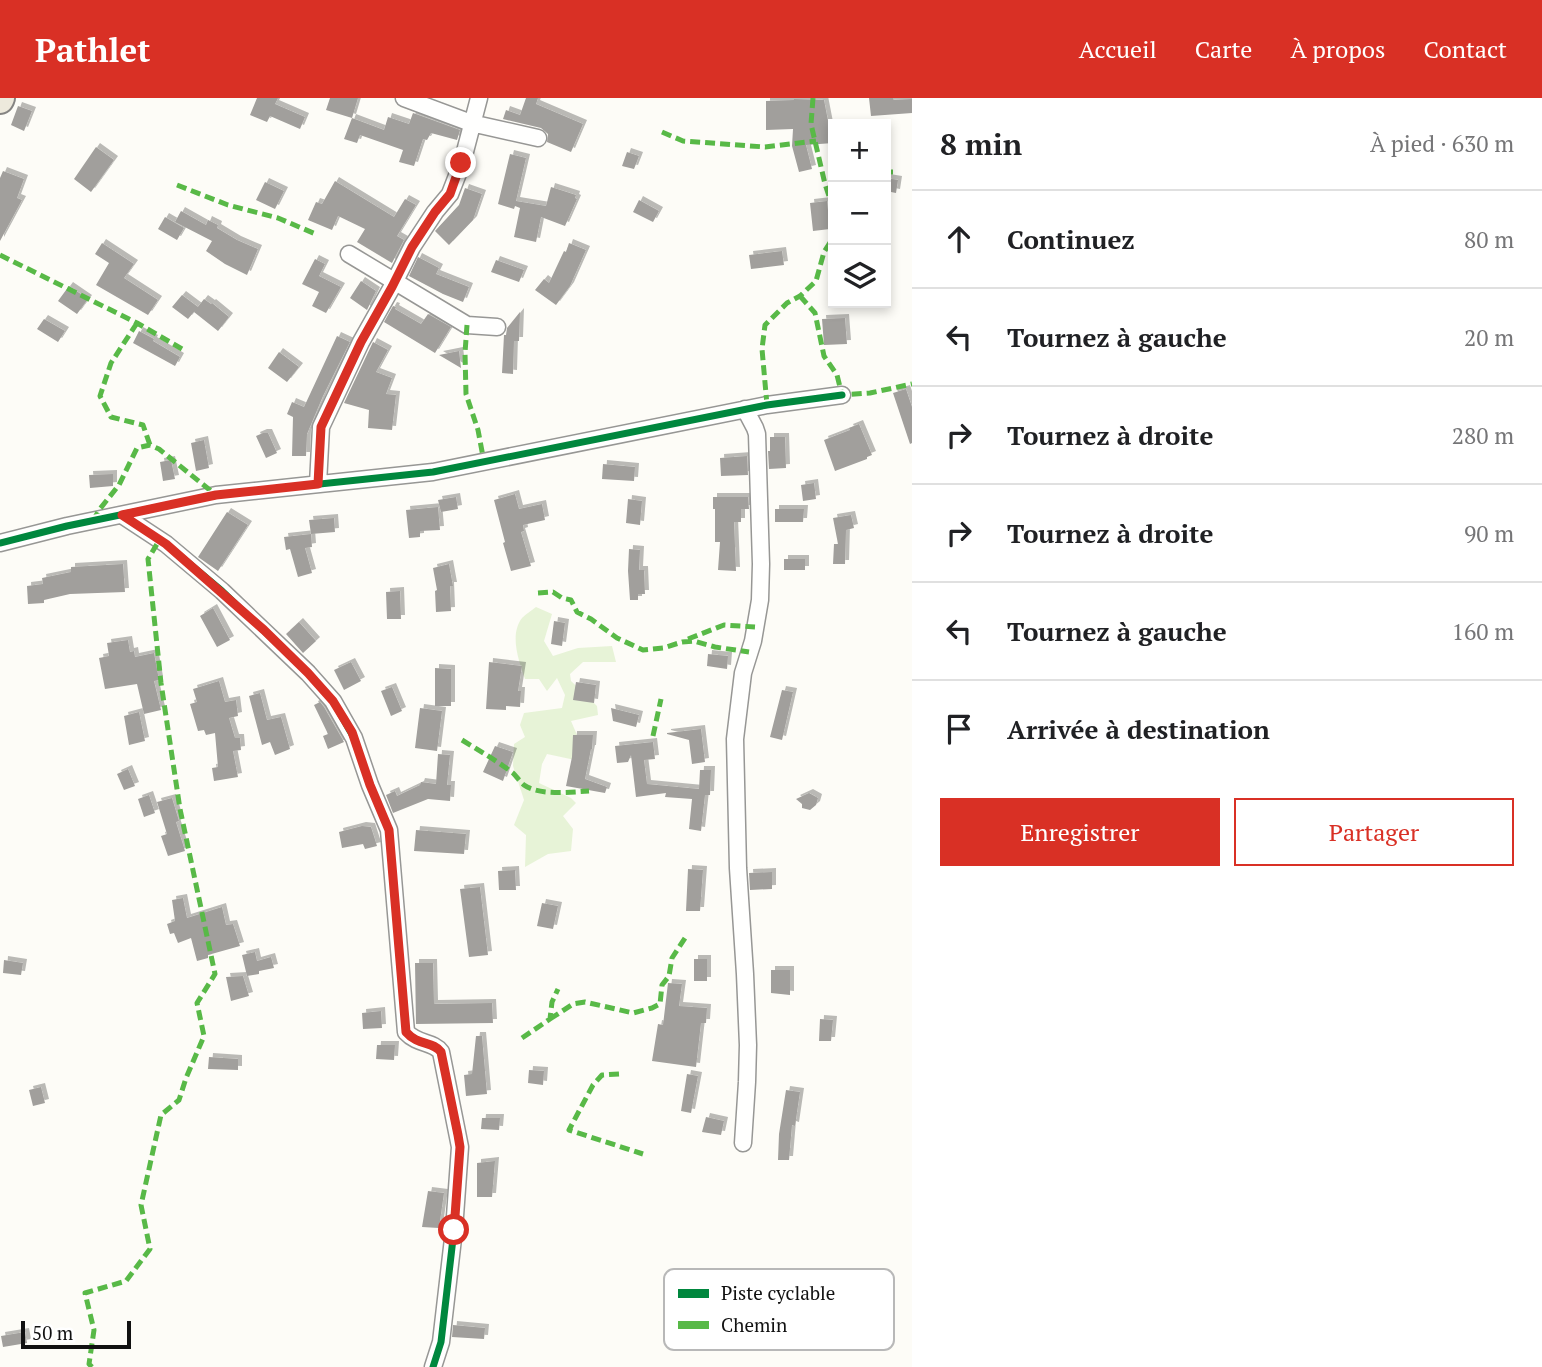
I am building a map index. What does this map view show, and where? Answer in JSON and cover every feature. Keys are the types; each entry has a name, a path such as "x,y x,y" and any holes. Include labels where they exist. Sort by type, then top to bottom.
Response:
{"street":[{"path":"404,98 471,123 538,138"},
{"path":"318,484 321,427 361,342 412,247 450,194 479,98"},
{"path":"349,254 467,325 497,327"},
{"path":"0,543 216,495 433,472 745,409 842,395"},
{"path":"743,1143 748,1045 738,881 735,739 743,673 760,600 761,564 757,434 745,409"},
{"path":"122,515 166,544 222,591 333,701 354,738 387,823 406,1032 416,1041 436,1046 441,1052 460,1147 443,1330 433,1367"}],"green space":[{"path":"536,607 552,614 544,641 553,656 578,648 612,646 616,662 583,662 570,674 571,681 597,706 598,715 571,721 589,763 547,754 542,764 539,783 576,803 563,816 573,829 571,851 548,854 525,867 526,835 514,825 524,800 513,766 514,744 525,737 520,725 524,713 562,708 565,695 557,678 547,691 539,679 525,679 516,648 516,632 522,618"}],"building":[{"path":"257,98 278,98 275,104 305,117 300,129 270,116 267,122 250,115"},
{"path":"330,98 358,98 352,118 326,110"},
{"path":"526,98 538,98 536,104 583,124 571,152 547,142 548,134 541,128 503,119 506,110 520,115"},
{"path":"869,98 912,99 912,113 871,116"},
{"path":"824,100 828,121 828,143 806,145 812,169 799,172 792,146 793,129 766,130 766,101"},
{"path":"18,106 32,111 24,131 11,125"},
{"path":"413,113 460,130 457,140 431,133 427,140 423,139 414,166 399,162 403,150 360,135 357,143 344,139 352,118 384,130 388,117 409,124"},
{"path":"96,147 114,160 91,192 74,179"},
{"path":"627,152 639,156 634,169 622,166"},
{"path":"510,154 526,158 516,201 546,206 551,187 576,195 577,199 565,226 541,217 536,242 514,237 520,208 498,204"},
{"path":"3,171 24,179 17,198 22,200 0,241 0,178"},
{"path":"891,179 898,180 896,193 891,192"},
{"path":"335,181 394,217 405,199 416,205 397,236 404,240 392,263 357,242 365,229 338,216 332,230 308,220 316,202 322,204"},
{"path":"265,182 284,191 275,209 256,200"},
{"path":"465,188 482,194 473,220 449,245 435,231 459,205"},
{"path":"639,200 659,211 653,222 633,212"},
{"path":"827,201 828,229 813,231 810,203"},
{"path":"181,211 206,225 208,220 237,240 258,249 247,275 206,251 212,241 175,222"},
{"path":"165,217 184,228 177,240 158,229"},
{"path":"102,243 134,264 124,278 158,300 148,315 96,285 109,263 95,254"},
{"path":"569,243 586,250 570,286 556,305 535,290 544,279 549,283"},
{"path":"782,251 784,265 751,269 749,255"},
{"path":"418,257 439,268 436,274 469,287 463,302 409,276"},
{"path":"315,259 325,264 319,276 341,287 326,313 312,306 319,292 302,284"},
{"path":"496,260 524,270 519,282 491,272"},
{"path":"361,281 376,291 367,310 350,298"},
{"path":"69,286 88,299 77,314 58,301"},
{"path":"182,295 198,307 188,319 172,307"},
{"path":"204,299 229,317 218,331 194,312"},
{"path":"393,306 421,324 428,314 451,327 435,353 384,322"},
{"path":"520,312 519,341 514,341 513,374 502,373 504,335"},
{"path":"845,318 847,344 824,345 822,319"},
{"path":"44,319 65,331 58,342 37,329"},
{"path":"139,331 180,357 175,366 133,343"},
{"path":"337,336 350,342 307,434 306,456 292,456 293,417 287,414 292,402 304,407"},
{"path":"373,342 388,350 376,372 392,378 386,394 396,395 392,430 368,428 369,410 344,403"},
{"path":"459,351 461,368 439,355"},
{"path":"279,352 299,367 287,382 268,368"},
{"path":"906,389 912,407 910,444 893,393"},
{"path":"859,424 872,455 835,471 824,440"},
{"path":"268,433 277,453 266,458 256,436"},
{"path":"770,437 785,437 786,468 769,469"},
{"path":"204,440 209,468 196,471 191,443"},
{"path":"747,456 748,475 721,476 720,458"},
{"path":"171,460 175,479 163,481 160,462"},
{"path":"603,464 635,467 634,481 602,479"},
{"path":"113,474 113,486 90,488 89,475"},
{"path":"814,483 816,499 803,501 801,485"},
{"path":"515,494 519,509 542,504 545,520 523,525 524,531 521,532 531,566 511,571 494,500"},
{"path":"456,497 458,509 441,512 438,500"},
{"path":"713,497 748,497 749,509 741,509 741,522 734,522 736,571 718,570 720,542 715,542"},
{"path":"628,499 642,501 640,525 626,523"},
{"path":"438,507 440,530 420,531 420,537 409,538 406,510"},
{"path":"775,509 804,509 803,522 775,522"},
{"path":"227,512 248,525 218,571 198,557"},
{"path":"851,515 854,528 846,530 845,564 833,564 834,544 838,544 833,518"},
{"path":"334,518 335,532 311,534 309,520"},
{"path":"311,534 312,547 305,548 312,573 298,577 290,549 286,550 284,537"},
{"path":"629,549 640,550 639,570 644,570 645,594 638,594 638,600 630,600"},
{"path":"784,559 805,559 805,570 784,570"},
{"path":"123,564 125,592 70,594 44,600 44,603 28,604 27,586 43,584 42,578 71,572 71,567"},
{"path":"449,564 453,586 450,586 451,611 436,612 437,590 433,568"},
{"path":"400,591 401,619 387,619 386,592"},
{"path":"213,608 230,640 217,647 200,616"},
{"path":"554,621 565,623 562,646 551,644"},
{"path":"299,622 316,641 303,653 286,634"},
{"path":"128,640 130,652 134,651 135,657 154,653 159,680 154,681 161,710 144,714 137,684 105,689 99,658 109,656 107,643"},
{"path":"708,654 728,656 727,669 707,666"},
{"path":"351,662 361,681 344,690 334,670"},
{"path":"489,662 522,666 518,691 521,691 520,707 506,706 506,710 486,709"},
{"path":"435,668 451,669 451,706 435,706"},
{"path":"219,681 225,702 236,700 238,716 229,718 235,738 240,738 241,750 233,751 238,777 214,781 212,768 218,767 215,733 206,735 204,730 198,731 190,704 197,702 193,689"},
{"path":"576,682 596,685 594,703 573,700"},
{"path":"392,687 402,711 391,716 381,691"},
{"path":"782,690 793,692 782,740 770,737"},
{"path":"260,693 267,720 281,717 290,749 275,755 270,742 262,745 249,696"},
{"path":"320,702 344,742 328,749 323,736 328,734 314,705"},
{"path":"420,708 442,711 437,751 415,748"},
{"path":"611,708 639,715 636,727 613,721"},
{"path":"139,712 145,741 129,745 124,716"},
{"path":"701,729 705,762 692,764 689,740 667,733"},
{"path":"573,735 593,735 585,779 607,787 605,793 566,786"},
{"path":"653,742 655,759 644,760 647,784 699,789 700,770 711,770 710,795 705,795 701,831 689,829 692,799 665,797 666,793 636,797 631,755 628,762 617,763 615,746"},
{"path":"495,746 513,752 503,781 483,772"},
{"path":"438,754 450,755 447,785 451,785 450,801 428,799 393,813 386,795 395,791 397,796 421,782 436,784"},
{"path":"128,769 135,786 124,790 117,774"},
{"path":"809,793 818,798 816,805 810,810 802,808 802,804 796,799"},
{"path":"149,795 155,813 144,817 138,799"},
{"path":"172,798 185,851 168,856 161,836 167,834 157,802"},
{"path":"362,826 371,827 377,846 365,849 363,844 342,848 339,832"},
{"path":"416,830 466,834 464,854 414,851"},
{"path":"688,869 703,870 700,911 686,911"},
{"path":"515,870 516,890 499,890 498,871"},
{"path":"772,872 772,889 750,890 749,873"},
{"path":"480,887 488,955 469,957 460,889"},
{"path":"183,898 187,918 222,907 226,925 233,924 240,946 197,961 191,938 178,943 174,933 170,934 167,924 175,921 172,900"},
{"path":"542,903 558,906 553,929 537,926"},
{"path":"255,952 257,961 271,957 274,968 247,976 242,955"},
{"path":"694,959 707,959 707,981 694,981"},
{"path":"4,960 23,963 21,975 3,973"},
{"path":"415,963 433,963 434,1004 492,1003 493,1023 416,1024"},
{"path":"771,970 790,970 790,995 771,993"},
{"path":"243,976 249,996 231,1001 226,977"},
{"path":"668,983 682,984 679,1006 707,1008 706,1023 701,1023 696,1067 652,1061 658,1024 663,1025"},
{"path":"381,1011 382,1028 363,1029 362,1013"},
{"path":"820,1019 833,1020 831,1041 819,1041"},
{"path":"476,1036 482,1036 487,1094 466,1096 464,1075 472,1074"},
{"path":"377,1045 395,1045 394,1060 376,1059"},
{"path":"209,1057 238,1059 238,1070 208,1069"},
{"path":"529,1070 544,1071 543,1085 528,1083"},
{"path":"687,1074 698,1076 691,1113 681,1111"},
{"path":"41,1087 45,1103 33,1106 29,1090"},
{"path":"786,1090 800,1092 795,1126 792,1125 789,1160 778,1160 779,1134"},
{"path":"706,1117 724,1121 721,1135 702,1132"},
{"path":"482,1118 500,1118 499,1130 481,1129"},
{"path":"495,1161 492,1197 477,1197 477,1163"},
{"path":"428,1191 444,1193 439,1228 422,1227"},
{"path":"453,1325 485,1328 484,1339 452,1337"},
{"path":"25,1332 27,1343 3,1347 1,1336"}],"marked path":[{"path":"813,98 811,124 828,193"},
{"path":"662,132 683,141 765,147 816,141"},
{"path":"177,185 228,205 278,218 318,235"},
{"path":"767,405 762,349 765,325 787,303 800,296 816,281 828,245"},
{"path":"0,255 137,323 182,349"},
{"path":"800,296 815,313 824,356 837,375 842,395 870,393 912,384"},
{"path":"137,323 111,363 100,396 111,417 143,425 150,445"},
{"path":"467,325 466,394 478,430 484,462"},
{"path":"93,521 119,485 137,448 150,445 159,449 216,495"},
{"path":"92,1367 89,1364 94,1330 85,1293 126,1281 150,1249 141,1205 161,1115 179,1100 204,1036 197,1003 215,974 180,809 161,683 148,559 160,539"},
{"path":"538,593 553,592 571,600 577,612 617,638 643,650 694,641 749,652"},
{"path":"688,639 724,625 755,627"},
{"path":"653,736 661,699"},
{"path":"462,740 513,773 530,788 555,792 589,791"},
{"path":"550,1019 573,1004 585,1002 633,1013 660,1004 662,985 669,976 672,958 685,938"},
{"path":"522,1038 550,1019 552,1002 558,989"},
{"path":"619,1074 602,1075 593,1085 569,1130 643,1154"}],"cycle path":[{"path":"0,543 216,495 433,472 767,405 842,395"},
{"path":"122,515 166,544 222,591 308,673 333,701 354,738 389,830 406,1032 441,1052 460,1147 441,1342 433,1367"}],"route":[{"path":"454,1230 460,1147 458,1135 441,1052 436,1046 416,1041 406,1032 389,830 352,732 333,701 264,630 166,544 122,515 216,495 318,484 321,427 361,342 412,247 450,194 461,163"}]}
